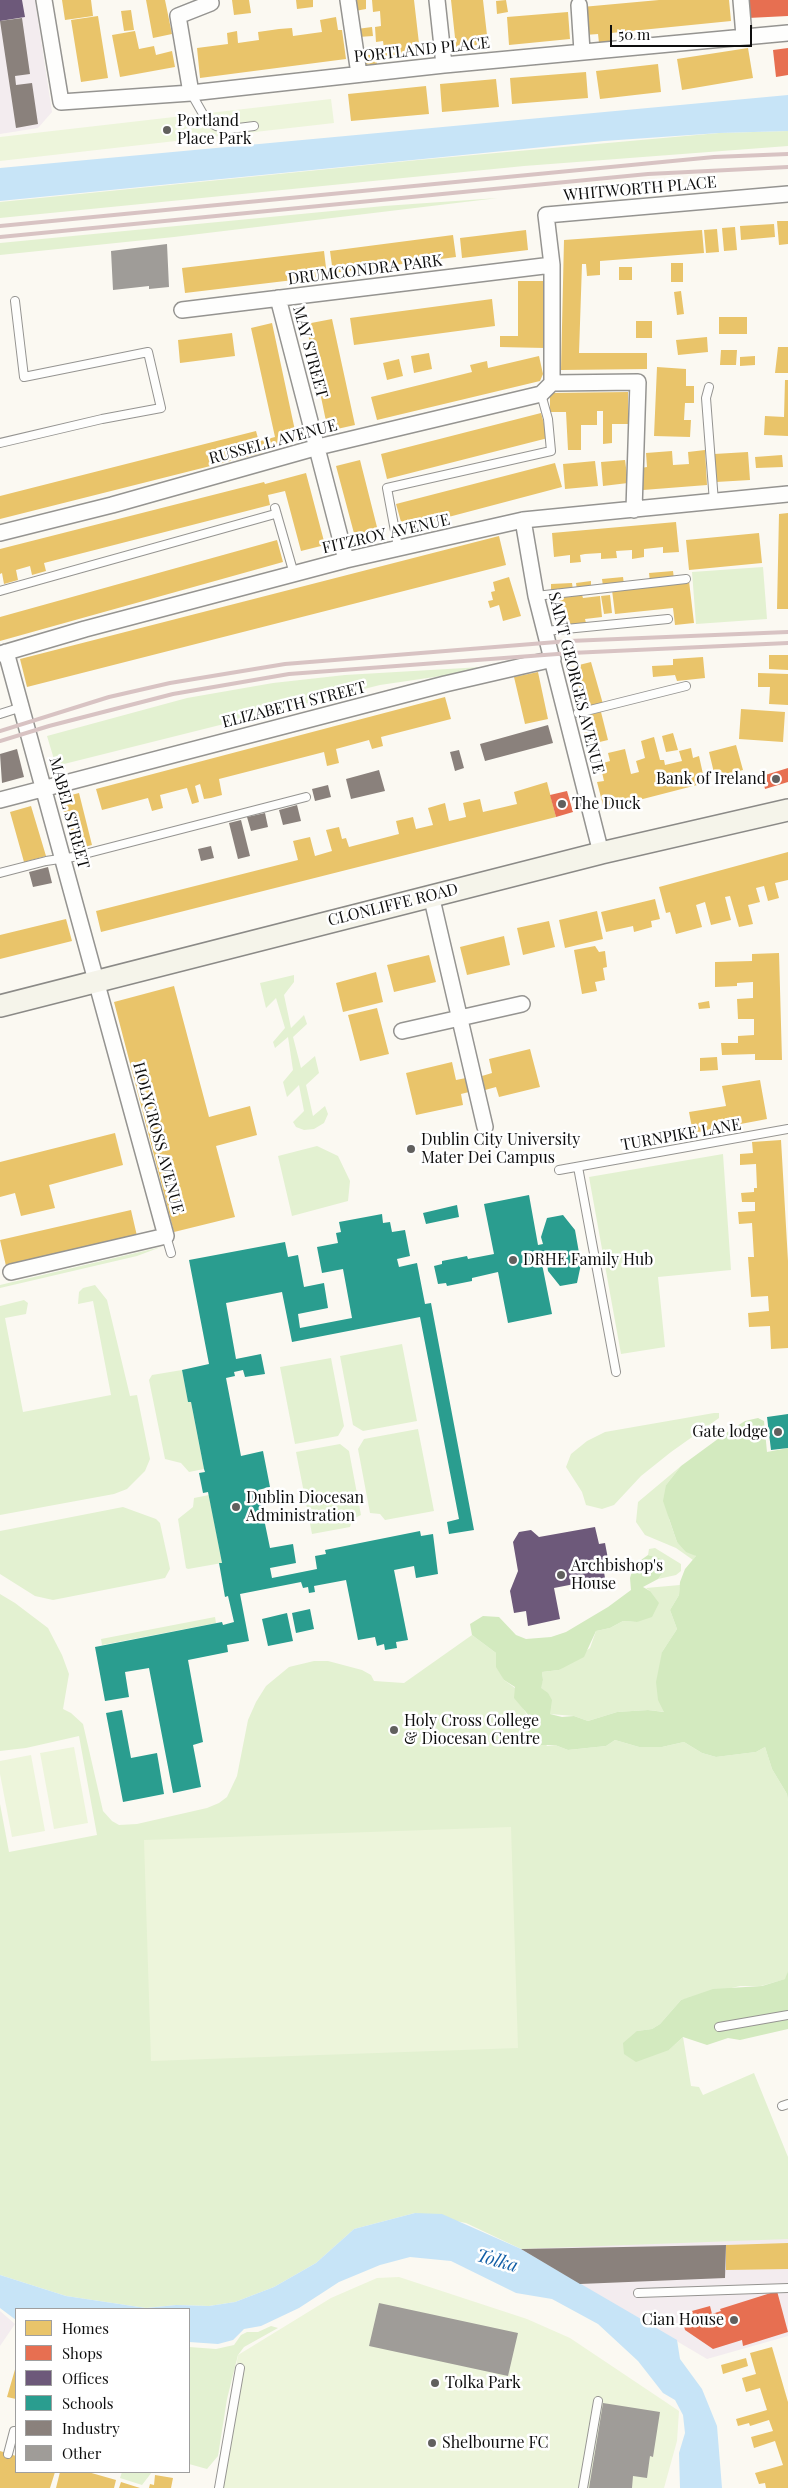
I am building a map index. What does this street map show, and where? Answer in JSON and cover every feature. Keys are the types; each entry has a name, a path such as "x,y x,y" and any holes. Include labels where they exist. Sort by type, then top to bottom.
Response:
{"main road":[{"name":"CLONLIFFE ROAD","path":"0,1006 431,895 788,810"}],"street":[{"name":"PORTLAND PLACE","path":"44,0 61,102 191,93 582,51 788,33"},
{"path":"348,0 359,74"},
{"path":"436,0 444,65"},
{"path":"741,0 744,36"},
{"path":"191,93 178,16 211,3"},
{"path":"579,5 582,51"},
{"name":"WHITWORTH PLACE","path":"552,265 546,215 788,194"},
{"path":"552,265 552,383"},
{"name":"DRUMCONDRA PARK","path":"182,310 552,265"},
{"name":"MAY STREET","path":"278,298 346,560"},
{"path":"541,394 552,383 638,382 634,510"},
{"name":"RUSSELL AVENUE","path":"0,533 112,505 318,447 541,394"},
{"name":"FITZROY AVENUE","path":"3,653 84,629 346,560 523,520 788,494"},
{"name":"SAINT GEORGES AVENUE","path":"523,520 536,596 601,853"},
{"name":"MABEL STREET","path":"3,653 22,707 98,982"},
{"name":"ELIZABETH STREET","path":"0,800 436,687 552,659"},
{"path":"431,895 486,1127"},
{"name":"HOLYCROSS AVENUE","path":"12,1272 166,1236 98,982"},
{"path":"402,1031 522,1004"}],"lane":[{"path":"191,93 207,121 216,126 230,129 254,126"},
{"path":"0,443 102,419 161,408 148,352 24,378 15,301"},
{"path":"709,387 706,398 714,502"},
{"path":"398,547 387,488 551,451 548,420 541,394"},
{"path":"0,591 275,511 290,555 294,574"},
{"path":"536,596 686,579"},
{"path":"545,631 668,619"},
{"path":"578,713 686,686"},
{"path":"0,714 22,707"},
{"path":"0,873 46,861 64,859 306,797"},
{"name":"TURNPIKE LANE","path":"559,1170 788,1129"},
{"path":"578,1167 616,1372"},
{"path":"166,1236 171,1253"},
{"path":"719,2028 788,2015"},
{"path":"638,2293 788,2288"},
{"path":"219,2488 240,2368"},
{"path":"583,2488 598,2401"},
{"path":"8,2454 15,2431"}],"shaded area":[{"path":"0,0 35,0 52,112 38,128 0,134"},
{"path":"732,2237 788,2238 788,2336 707,2359 521,2249"},
{"path":"0,2311 15,2324 0,2346"}],"green space":[{"name":"Portland Place Park","path":"331,99 334,123 0,161 0,137"},
{"path":"788,131 788,146 524,166 0,218 0,202 418,160 719,133"},
{"path":"498,198 174,237 0,255 0,243 384,206"},
{"path":"763,567 767,619 696,624 692,572"},
{"path":"516,665 380,685 56,766 47,736 187,698 273,683 345,675"},
{"path":"294,975 294,982 284,995 291,1028 304,1015 307,1024 293,1037 301,1068 315,1056 319,1073 306,1085 313,1116 325,1106 328,1114 324,1123 314,1129 304,1130 296,1127 293,1122 304,1111 299,1085 287,1097 283,1082 293,1070 288,1037 275,1048 273,1042 285,1028 276,998 266,1008 260,983"},
{"path":"317,1146 338,1156 350,1181 348,1201 292,1216 278,1156"},
{"path":"723,1154 731,1270 658,1277 665,1347 621,1354 589,1177"},
{"path":"161,1247 137,1256 0,1288 0,1285"},
{"path":"95,1285 107,1300 130,1396 137,1395 150,1459 145,1471 127,1489 114,1494 0,1515 0,1306 24,1300 28,1303 26,1314 5,1318 23,1412 111,1395 93,1301 78,1304 79,1292 83,1288"},
{"path":"402,1344 417,1421 363,1431 353,1425 340,1356"},
{"path":"331,1358 344,1426 338,1436 295,1444 280,1367"},
{"path":"182,1370 188,1402 191,1402 204,1469 189,1472 181,1463 165,1459 149,1380 152,1375"},
{"path":"719,1413 719,1418 641,1476 614,1505 602,1509 586,1505 582,1492 566,1467 571,1454 587,1441 605,1432"},
{"path":"758,1418 764,1421 767,1452 788,1448 788,1801 787,1794 772,1769 765,1747 756,1752 716,1757 702,1753 684,1742 662,1747 639,1747 615,1740 606,1746 568,1750 555,1745 538,1745 525,1734 530,1717 514,1698 515,1687 504,1680 496,1667 496,1653 472,1635 470,1624 483,1616 499,1617 516,1635 526,1639 551,1637 566,1632 608,1607 631,1590 630,1578 634,1565 648,1555 662,1559 662,1574 658,1579 643,1587 650,1591 659,1603 652,1617 637,1622 623,1621 610,1628 596,1631 584,1657 559,1670 542,1672 541,1688 548,1693 552,1700 550,1714 562,1717 574,1716 588,1721 617,1712 648,1710 664,1712 658,1700 656,1682 662,1652 677,1629 670,1610 679,1595 680,1582 685,1569 696,1556 686,1552 677,1542 663,1501 666,1485 681,1466 726,1433 745,1421"},
{"path":"418,1429 434,1511 385,1520 380,1514 370,1513 358,1449 364,1439"},
{"path":"340,1444 349,1451 361,1515 353,1519 350,1527 312,1534 296,1452"},
{"path":"681,1466 666,1485 669,1519 677,1542 696,1556 693,1560 676,1548 645,1535 636,1522 638,1502"},
{"path":"209,1495 222,1563 188,1569 186,1568 178,1519 193,1507 194,1498"},
{"path":"123,1507 156,1519 160,1523 170,1569 165,1578 53,1600 35,1596 0,1574 0,1531"},
{"path":"655,1548 681,1564 681,1571 676,1575 658,1579 662,1574 662,1559 648,1555 649,1549"},
{"path":"680,1585 679,1595 670,1610 677,1629 662,1652 665,1712 648,1710 617,1712 588,1721 574,1716 550,1714 540,1688 543,1680 542,1672 559,1670 590,1648 596,1631 610,1628 623,1621 637,1622 650,1591 646,1588"},
{"path":"0,1594 48,1628 62,1655 69,1674 63,1709 71,1713 83,1724 103,1811 112,1821 119,1825 137,1824 207,1808 227,1797 237,1776 248,1720 256,1702 266,1686 289,1667 314,1661 328,1661 362,1670 371,1675 374,1681 404,1683 472,1635 496,1653 504,1680 515,1688 524,1710 547,1746 555,1745 568,1750 606,1746 615,1740 639,1747 662,1747 684,1742 702,1753 716,1757 756,1752 765,1747 772,1769 787,1794 788,1801 788,1971 786,1979 761,1986 740,1986 681,2000 660,2024 652,2029 637,2031 669,2050 683,2037 691,2086 699,2087 703,2095 754,2073 788,2157 788,2239 521,2249 466,2223 415,2213 354,2229 316,2263 274,2287 235,2302 209,2306 176,2305 146,2308 66,2296 0,2275 0,1804 9,1852 97,1835 79,1736 26,1748 0,1751"},
{"path":"215,1617 216,1623 102,1645 101,1639"},
{"path":"74,1747 88,1823 54,1829 40,1753"},
{"path":"31,1755 45,1831 12,1837 0,1774 0,1761"},
{"path":"511,1827 518,2048 151,2061 144,1840"},
{"path":"788,1971 788,2029 740,2040 728,2038 707,2045 683,2037 669,2050 636,2062 624,2054 623,2043 637,2031 652,2029 660,2024 681,2000 713,1989 762,1986 785,1979"},
{"name":"Tolka Park","path":"399,2277 527,2319 570,2338 679,2411 677,2441 664,2488 216,2488 238,2355 331,2298 377,2278"},
{"path":"271,2326 278,2328 244,2347 238,2355 227,2399 218,2456 207,2469 190,2464 190,2347 216,2349 234,2345 241,2335 247,2332 258,2332"},
{"path":"122,2473 151,2473 142,2485 120,2478"}],"water":[{"path":"788,95 788,131 719,133 604,141 0,201 0,168"},
{"name":"Tolka","path":"415,2213 442,2214 521,2249 677,2340 680,2359 702,2389 717,2426 722,2488 680,2488 679,2453 685,2433 683,2415 675,2400 663,2393 638,2361 598,2324 552,2299 516,2293 451,2261 410,2257 380,2265 339,2282 299,2308 261,2326 244,2329 233,2340 218,2344 190,2342 190,2308 146,2308 176,2305 209,2306 235,2302 274,2287 316,2263 354,2229"},
{"path":"0,2275 66,2296 146,2308 15,2308 15,2319 0,2308"}],"building: Homes":[{"path":"62,0 91,0 93,16 65,20"},
{"path":"146,0 165,0 172,34 153,38"},
{"path":"232,0 249,0 251,13 234,15"},
{"path":"296,0 313,0 313,7 297,9"},
{"path":"354,0 366,0 366,9 355,11"},
{"path":"372,0 414,0 420,52 385,56 383,41 376,42 375,27 381,26 380,11 373,12"},
{"path":"451,0 483,0 488,44 456,47"},
{"path":"506,0 508,12 497,14 496,1"},
{"path":"659,0 729,0 731,21 611,33 612,42 599,43 598,34 585,35 582,7"},
{"path":"131,10 134,30 124,31 121,11"},
{"path":"568,12 570,39 509,45 507,17"},
{"path":"98,16 108,78 81,82 71,20"},
{"path":"336,17 338,30 342,30 346,59 200,78 197,48 228,44 227,33 237,31 238,43 259,40 258,32 279,29 292,28 293,36 322,32 320,20"},
{"path":"372,27 373,36 358,37 357,29"},
{"path":"135,31 139,49 154,46 156,55 172,51 175,67 120,77 112,35"},
{"path":"748,48 753,78 682,90 677,59"},
{"path":"376,54 377,64 363,65 362,56"},
{"path":"658,64 661,92 600,99 596,71"},
{"path":"586,72 588,98 512,104 510,78"},
{"path":"496,79 499,107 442,112 440,84"},
{"path":"426,86 429,114 351,121 348,94"},
{"path":"777,221 788,221 788,244 779,245"},
{"path":"774,224 775,237 741,240 740,226"},
{"path":"735,227 737,250 724,251 722,228"},
{"path":"717,229 719,252 706,253 704,230"},
{"path":"526,230 528,250 462,258 460,238"},
{"path":"702,230 704,253 600,261 600,275 587,276 586,264 582,264 579,353 647,353 647,369 561,370 564,240"},
{"path":"453,235 456,257 333,273 330,251"},
{"path":"324,251 327,276 185,293 182,268"},
{"path":"671,263 683,263 683,282 671,282"},
{"path":"619,267 632,267 632,280 619,280"},
{"path":"518,281 545,281 545,348 500,347 500,336 518,336"},
{"path":"681,291 684,314 677,315 674,292"},
{"path":"492,299 495,326 354,345 350,318"},
{"path":"719,317 747,317 747,334 719,334"},
{"path":"332,319 355,425 328,431 306,324"},
{"path":"636,321 652,321 652,338 636,338"},
{"path":"272,323 297,440 262,448 260,441 275,437 251,328"},
{"path":"232,333 235,356 180,363 178,340"},
{"path":"707,337 708,352 678,355 676,340"},
{"path":"778,347 788,347 788,373 775,373"},
{"path":"721,350 737,350 736,365 720,365"},
{"path":"429,353 432,369 414,373 411,356"},
{"path":"539,356 543,374 540,381 377,420 371,397 472,372 470,365 487,361 488,368"},
{"path":"755,356 755,365 740,366 740,357"},
{"path":"399,359 403,376 387,380 383,363"},
{"path":"657,367 686,369 686,386 694,386 694,403 685,403 684,420 691,420 690,437 654,436"},
{"path":"785,380 788,380 788,436 764,435 765,416 784,417"},
{"path":"628,392 628,424 612,424 612,443 603,444 603,411 597,411 597,425 581,425 581,450 568,450 566,412 550,412 550,393"},
{"path":"541,413 548,438 387,479 381,454"},
{"path":"256,431 262,453 0,519 0,496"},
{"path":"705,450 707,485 643,490 641,468 647,467 646,453 672,451 673,465 689,464 688,452"},
{"path":"748,452 750,480 716,482 714,454"},
{"path":"782,455 783,467 756,468 755,457"},
{"path":"360,460 378,531 355,537 336,466"},
{"path":"625,460 628,483 603,486 601,462"},
{"path":"595,461 598,486 565,489 563,464"},
{"path":"555,463 562,487 403,529 396,504"},
{"path":"306,473 325,545 301,551 285,491 268,495 270,505 44,563 46,571 32,575 30,566 16,570 18,580 4,584 2,573 0,574 0,549"},
{"path":"788,513 788,609 777,609 779,514"},
{"path":"676,522 679,552 663,553 663,547 644,549 644,557 632,559 632,550 616,551 617,558 601,559 601,553 585,554 580,555 581,562 570,563 570,555 554,557 552,533"},
{"path":"759,533 762,563 689,570 686,540"},
{"path":"499,536 506,565 27,687 20,659"},
{"path":"277,540 283,562 0,641 0,617"},
{"path":"673,571 674,579 650,582 649,573"},
{"path":"509,577 521,616 503,621 499,605 490,608 488,601 493,600 491,592 495,591 493,582"},
{"path":"623,577 624,584 603,586 602,579"},
{"path":"591,581 591,588 577,590 576,583"},
{"path":"689,581 694,623 675,625 673,608 615,614 612,590"},
{"path":"572,583 573,590 551,591 551,584"},
{"path":"582,595 583,598 600,596 602,617 585,619 586,623 560,626 557,598"},
{"path":"610,595 612,613 604,614 601,596"},
{"path":"769,655 788,655 788,670 769,669"},
{"path":"703,657 705,678 677,681 675,675 653,677 652,666 673,665 673,659"},
{"path":"591,662 603,704 579,710 567,668"},
{"path":"538,672 548,719 525,724 514,677"},
{"path":"758,673 788,674 788,705 769,704 770,687 758,687"},
{"path":"445,697 451,719 381,737 383,746 372,749 369,740 336,749 339,763 327,766 324,752 219,779 222,795 211,798 204,799 200,784 195,786 199,802 192,804 187,788 160,795 163,808 152,811 148,798 102,810 96,789"},
{"path":"741,709 785,712 783,742 739,739"},
{"path":"601,712 608,740 587,745 580,717"},
{"path":"673,733 678,750 666,752 662,736"},
{"path":"654,737 660,760 664,760 665,765 682,761 679,751 691,748 693,758 699,756 705,783 604,809 597,782 604,781 600,764 610,761 608,753 625,749 631,774 639,772 636,761 645,758 641,741"},
{"path":"736,745 743,770 715,777 709,752"},
{"path":"547,782 556,817 101,932 96,911 298,860 293,841 310,837 315,856 332,851 326,830 339,827 342,839 346,838 349,847 399,834 396,821 413,817 416,829 433,825 428,808 445,803 449,821 466,817 463,803 480,799 483,812 517,804 514,792"},
{"path":"79,793 92,845 73,850 60,798"},
{"path":"31,806 46,856 24,862 10,812"},
{"path":"788,852 788,880 775,883 779,898 768,901 764,886 756,888 760,902 748,905 753,924 739,927 730,896 725,897 731,920 711,925 705,902 696,905 702,927 676,934 670,912 666,913 659,887"},
{"path":"655,899 660,919 651,921 652,927 634,932 633,926 606,932 601,912"},
{"path":"597,911 603,939 565,948 559,920"},
{"path":"66,919 72,941 0,959 0,935"},
{"path":"549,921 555,947 523,955 517,928"},
{"path":"504,936 510,965 467,975 460,947"},
{"path":"595,946 599,952 605,951 607,967 603,968 605,980 595,982 597,991 582,994 574,950"},
{"path":"779,953 782,1060 755,1060 755,1054 722,1055 721,1043 738,1043 738,1036 754,1035 754,1019 738,1019 737,999 753,998 753,982 737,983 737,986 715,987 715,962 752,961 752,954"},
{"path":"429,955 436,982 394,992 387,965"},
{"path":"376,972 383,1002 343,1012 336,983"},
{"path":"174,986 209,1117 250,1106 257,1135 216,1146 235,1217 174,1232 114,1002"},
{"path":"709,1001 710,1008 699,1009 698,1003"},
{"path":"377,1008 389,1054 360,1061 348,1015"},
{"path":"530,1049 540,1087 499,1097 496,1087 485,1090 482,1076 492,1073 489,1059"},
{"path":"717,1057 718,1070 700,1071 700,1058"},
{"path":"452,1062 456,1080 466,1078 469,1092 461,1094 463,1105 416,1115 406,1073"},
{"path":"760,1080 767,1119 693,1133 689,1112 726,1106 722,1086"},
{"path":"115,1133 123,1165 49,1185 55,1208 21,1216 15,1193 0,1197 0,1162"},
{"path":"781,1140 788,1261 788,1348 771,1349 770,1326 749,1327 748,1313 769,1311 768,1296 751,1297 748,1257 754,1257 752,1223 739,1224 738,1212 755,1211 755,1202 742,1202 741,1193 754,1192 754,1188 757,1188 756,1164 740,1165 740,1154 753,1153 752,1142"},
{"path":"131,1210 137,1236 6,1266 0,1240"},
{"path":"788,2243 788,2269 726,2270 726,2245"},
{"path":"772,2347 788,2402 788,2488 766,2488 765,2483 759,2484 755,2473 783,2465 775,2441 754,2448 751,2437 773,2431 769,2420 750,2426 749,2423 738,2426 736,2419 767,2410 760,2388 746,2392 742,2378 756,2374 750,2353"},
{"path":"746,2358 748,2366 723,2374 721,2365"},
{"path":"15,2369 15,2399 7,2397"},
{"path":"0,2451 15,2456 15,2473 55,2473 50,2488 0,2488"},
{"path":"60,2473 92,2473 116,2480 114,2488 56,2488"},
{"path":"155,2475 173,2478 171,2488 149,2488 150,2484 154,2485"},
{"path":"121,2482 140,2488 119,2488"}],"building: Shops":[{"path":"748,0 788,0 788,16 748,18"},
{"path":"788,48 788,75 776,77 773,50"},
{"name":"Bank of Ireland","path":"788,768 788,782 765,789 762,776"},
{"name":"The Duck","path":"567,791 573,812 556,817 550,795"},
{"name":"Cian House","path":"777,2291 788,2332 743,2346 742,2340 713,2349 685,2330 681,2314 710,2306 712,2314 721,2311 720,2309"}],"building: Offices":[{"path":"0,0 22,0 25,17 0,21"},
{"name":"Archbishop's House","path":"595,1527 599,1544 605,1543 608,1559 602,1560 605,1578 554,1588 560,1619 528,1626 526,1611 514,1613 510,1591 518,1571 513,1542 519,1532 531,1530 539,1537"}],"building: Schools":[{"name":"DRHE Family Hub","path":"529,1195 538,1245 543,1244 541,1237 547,1218 563,1215 575,1230 581,1264 577,1283 560,1286 548,1271 547,1263 542,1264 552,1314 508,1323 498,1272 472,1278 472,1281 447,1286 446,1283 438,1284 434,1266 442,1264 442,1261 467,1256 468,1259 494,1254 484,1204"},
{"path":"457,1205 459,1217 426,1224 423,1213"},
{"name":"Dublin Diocesan Administration","path":"382,1214 383,1223 390,1222 392,1232 405,1230 410,1256 397,1259 399,1267 417,1263 425,1304 431,1303 474,1530 449,1534 447,1522 459,1519 420,1317 292,1342 282,1292 226,1303 236,1359 261,1354 265,1374 245,1377 243,1370 234,1372 235,1376 226,1378 241,1456 263,1451 270,1487 258,1490 270,1548 293,1544 296,1563 270,1568 272,1578 317,1569 315,1556 326,1554 325,1550 420,1531 421,1536 433,1534 438,1574 416,1578 414,1566 394,1570 408,1640 396,1642 397,1648 385,1650 384,1644 377,1646 375,1637 358,1640 346,1580 314,1586 315,1592 309,1593 308,1587 303,1588 301,1582 240,1594 249,1641 227,1645 228,1652 188,1660 203,1742 193,1745 201,1787 173,1793 149,1668 125,1672 129,1697 105,1701 95,1647 222,1622 223,1625 234,1622 228,1596 225,1597 219,1563 222,1563 208,1492 203,1493 199,1473 205,1472 191,1402 188,1402 182,1370 209,1364 189,1260 285,1242 288,1257 298,1255 304,1287 324,1283 328,1308 298,1314 300,1328 352,1318 343,1269 322,1273 317,1247 338,1243 336,1233 341,1232 339,1222"},
{"name":"Gate lodge","path":"788,1414 788,1448 771,1450 767,1417"},
{"path":"310,1609 314,1629 296,1633 292,1613"},
{"path":"287,1613 293,1641 268,1646 262,1619"},
{"path":"122,1710 131,1758 157,1753 164,1794 123,1802 106,1713"}],"building: Industry":[{"path":"22,18 30,74 15,76 16,85 32,83 38,124 16,128 0,21"},
{"path":"548,725 553,743 485,761 480,744"},
{"path":"17,749 24,777 2,783 0,754"},
{"path":"459,750 464,768 455,771 450,752"},
{"path":"379,770 385,791 351,799 346,779"},
{"path":"328,785 331,797 315,801 312,789"},
{"path":"297,805 301,821 283,825 279,810"},
{"path":"265,813 268,827 251,831 247,817"},
{"path":"241,820 250,856 238,859 229,823"},
{"path":"211,846 214,858 201,861 198,849"},
{"path":"48,867 52,883 33,887 29,872"},
{"path":"726,2245 725,2278 580,2284 521,2249"}],"building: Other":[{"path":"167,244 169,287 149,289 149,286 113,290 111,251"},
{"path":"379,2303 518,2333 508,2376 369,2346"},
{"path":"603,2403 660,2412 653,2457 650,2456 647,2478 633,2476 632,2488 589,2488"}],"railway":[{"path":"0,226 714,157 788,154"},
{"path":"0,237 648,174 788,167"},
{"path":"0,731 109,697 170,683 285,664 569,641 788,632"},
{"path":"0,741 49,726 173,694 289,674 571,653 788,643"}],"place":[{"name":"Portland Place Park","path":"167,130"},
{"name":"Bank of Ireland","path":"776,779"},
{"name":"The Duck","path":"562,804"},
{"name":"Dublin City University Mater Dei Campus","path":"411,1149"},
{"name":"DRHE Family Hub","path":"513,1260"},
{"name":"Gate lodge","path":"778,1432"},
{"name":"Dublin Diocesan Administration","path":"236,1507"},
{"name":"Archbishop's House","path":"561,1575"},
{"name":"Holy Cross College & Diocesan Centre","path":"394,1730"},
{"name":"Cian House","path":"734,2320"},
{"name":"Tolka Park","path":"435,2383"},
{"name":"Shelbourne FC","path":"432,2443"}]}
